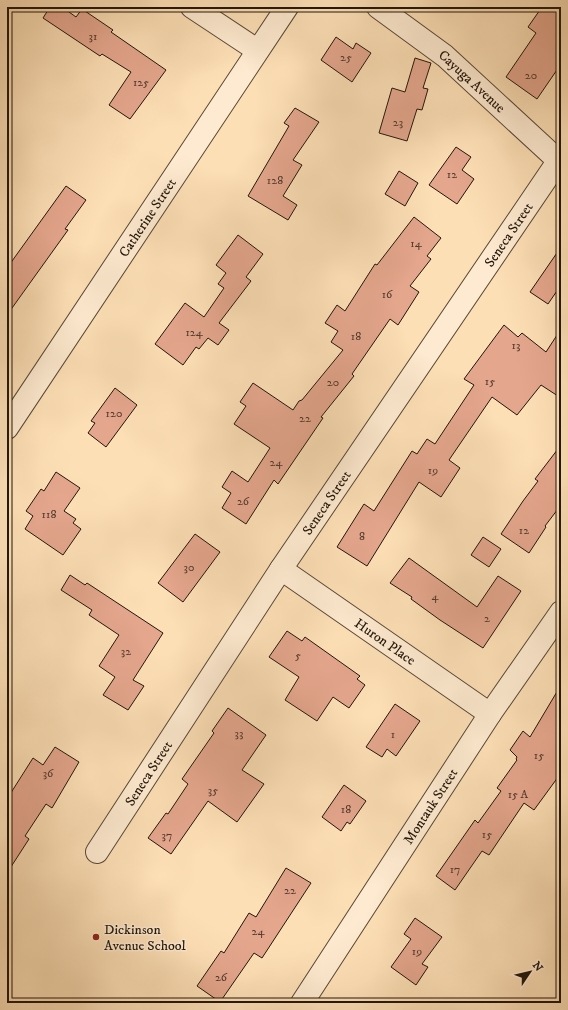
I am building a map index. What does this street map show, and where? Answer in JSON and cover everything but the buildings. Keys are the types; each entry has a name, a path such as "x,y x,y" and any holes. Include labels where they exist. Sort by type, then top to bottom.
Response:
{"street":[{"path":"192,7 257,50"},
{"name":"Catherine Street","path":"7,428 287,7"},
{"name":"Cayuga Avenue","path":"378,7 444,56 560,160"},
{"name":"Seneca Street","path":"97,852 281,569 560,160"},
{"name":"Huron Place","path":"281,569 490,714"},
{"name":"Montauk Street","path":"302,1003 490,714 561,612"}],"place":[{"name":"Dickinson Avenue School","path":"96,937"}]}
